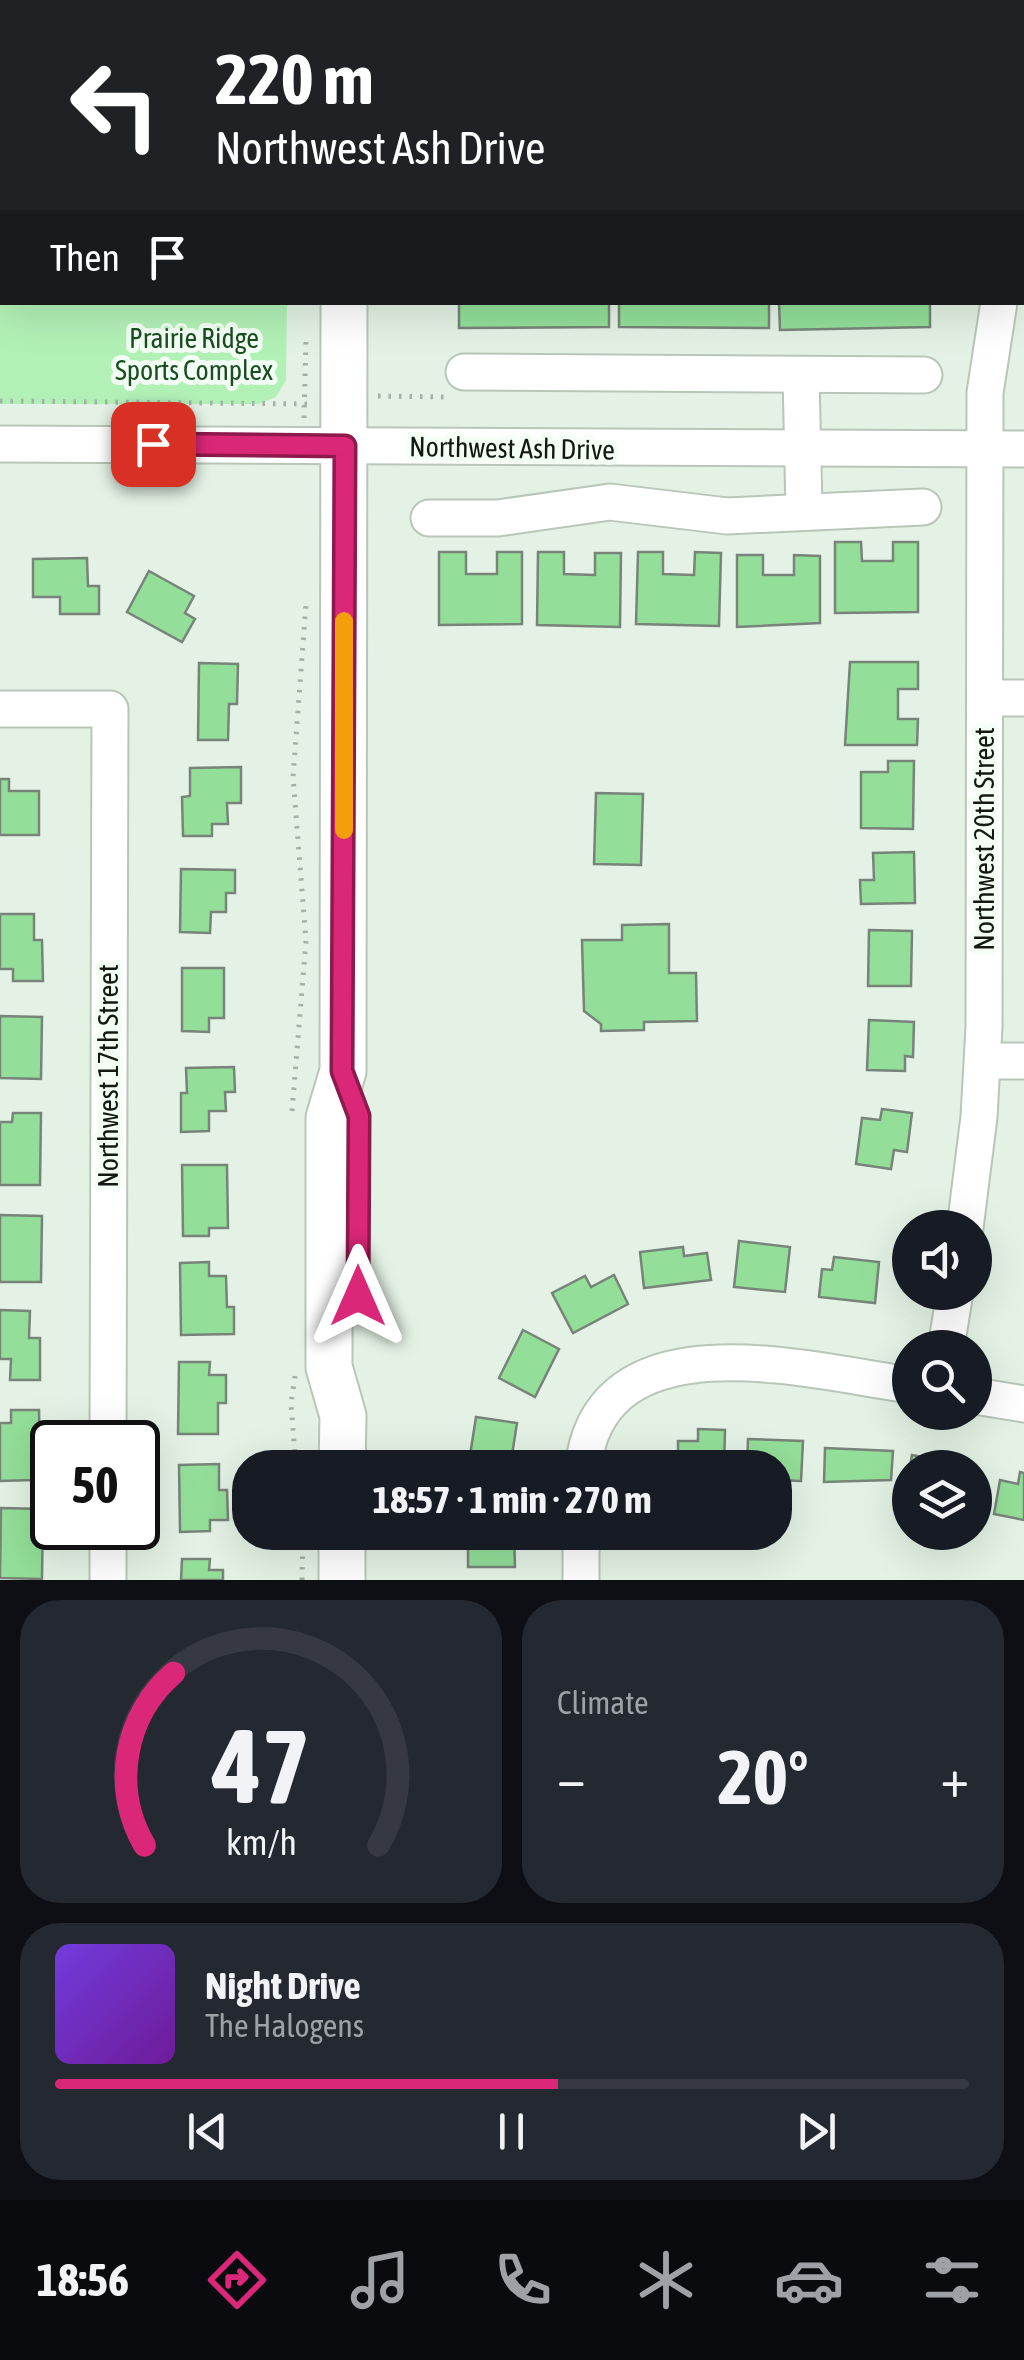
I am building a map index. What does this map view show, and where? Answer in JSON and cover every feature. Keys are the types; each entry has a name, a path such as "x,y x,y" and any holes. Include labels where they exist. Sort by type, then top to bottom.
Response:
{"main road":[{"path":"342,1450 342,1416 358,1368 359,1116 342,1071 324,402 343,305"},
{"path":"342,1550 342,1580"}],"street":[{"name":"Northwest 20th Street","path":"967,1210 983,1060 985,449 987,377 999,305"},
{"path":"464,372 924,375"},
{"path":"801,375 804,509"},
{"name":"Northwest Ash Drive","path":"0,444 1024,449"},
{"path":"429,518 498,518 610,502 727,516 804,509 924,507"},
{"path":"985,698 1024,698"},
{"name":"Northwest 17th Street","path":"0,708 110,709 108,1420"},
{"path":"983,1060 1024,1060"},
{"path":"586,1450 591,1432 608,1404 630,1385 666,1367 734,1364 892,1383"},
{"path":"992,1399 1024,1404"},
{"path":"108,1550 108,1580"},
{"path":"581,1550 581,1580"}],"path":[{"path":"307,329 324,402 325,445"},
{"path":"0,402 324,402"},
{"path":"292,1116 306,942 294,777 306,596"},
{"path":"295,1372 291,1404 295,1450"},
{"path":"302,1550 302,1580"}],"green space":[{"name":"Prairie Ridge Sports Complex","path":"0,305 287,305 286,380 276,397 258,404 0,404"}],"building":[{"path":"459,305 609,305 609,327 459,328"},
{"path":"619,305 769,305 769,328 619,327"},
{"path":"779,305 930,305 930,327 780,330"},
{"path":"835,542 861,542 862,561 893,561 893,542 918,542 918,612 835,613"},
{"path":"439,552 466,552 466,574 497,574 497,552 522,552 522,624 439,625"},
{"path":"538,552 564,552 564,574 595,575 595,553 621,553 620,627 537,625"},
{"path":"638,552 663,552 663,574 694,575 695,552 721,553 719,626 636,624"},
{"path":"737,555 763,555 763,575 794,575 794,555 820,556 820,623 737,627"},
{"path":"87,558 88,586 99,586 99,614 60,614 60,597 33,597 33,559"},
{"path":"149,571 194,596 185,613 195,619 182,642 127,612"},
{"path":"850,662 918,662 918,689 898,689 898,719 918,719 917,745 845,745"},
{"path":"199,663 238,664 237,704 229,704 228,740 198,740"},
{"path":"888,761 914,761 913,829 861,828 861,772 888,772"},
{"path":"241,767 241,803 227,803 228,824 212,824 212,836 183,836 182,797 190,796 190,768"},
{"path":"0,779 9,779 9,791 39,791 39,835 0,835"},
{"path":"596,793 643,794 641,865 594,864"},
{"path":"914,852 915,903 861,904 860,880 874,880 873,853"},
{"path":"181,869 235,870 235,893 226,893 226,912 211,912 210,933 180,932"},
{"path":"0,914 34,914 34,940 42,940 43,981 13,981 13,969 0,969"},
{"path":"669,924 669,973 696,973 697,1021 644,1022 644,1030 601,1031 601,1024 584,1011 582,940 622,940 622,925"},
{"path":"869,930 912,931 911,986 868,986"},
{"path":"182,968 224,968 224,1018 209,1018 209,1032 182,1031"},
{"path":"0,1016 42,1017 41,1079 0,1078"},
{"path":"869,1020 914,1022 913,1057 905,1056 905,1071 867,1070"},
{"path":"234,1067 235,1092 225,1092 226,1111 209,1111 209,1131 181,1132 181,1093 187,1093 186,1068"},
{"path":"882,1109 912,1113 907,1152 894,1150 891,1169 856,1164 862,1118 880,1120"},
{"path":"13,1113 41,1113 40,1185 0,1185 0,1122 12,1122"},
{"path":"182,1165 227,1165 228,1228 209,1228 209,1236 183,1236"},
{"path":"0,1215 42,1216 41,1282 0,1282"},
{"path":"739,1241 790,1247 785,1292 734,1287"},
{"path":"683,1247 684,1256 707,1253 711,1280 644,1288 640,1252"},
{"path":"834,1257 879,1262 875,1303 819,1297 822,1269 832,1270"},
{"path":"209,1262 209,1276 226,1276 227,1307 234,1307 234,1334 181,1335 180,1263"},
{"path":"614,1275 628,1304 573,1333 552,1293 585,1276 591,1287"},
{"path":"0,1310 30,1311 29,1338 40,1338 40,1380 10,1380 11,1359 0,1359"},
{"path":"523,1330 559,1349 535,1397 499,1378"},
{"path":"179,1362 210,1362 209,1375 226,1375 226,1403 218,1403 218,1434 178,1434"},
{"path":"11,1410 39,1410 39,1420 30,1420 30,1480 0,1481 0,1423 11,1423"},
{"path":"476,1417 517,1423 513,1450 471,1450"},
{"path":"698,1429 725,1430 724,1450 678,1450 678,1441 698,1441"},
{"path":"748,1439 803,1441 801,1481 792,1481 792,1450 748,1450"},
{"path":"825,1448 892,1451 891,1480 824,1482"},
{"path":"219,1464 219,1490 227,1490 228,1520 210,1520 210,1531 180,1532 179,1465"},
{"path":"1020,1472 1024,1473 1024,1520 994,1514 1000,1480 1018,1484"},
{"path":"1,1508 30,1509 30,1550 42,1550 42,1579 0,1578"},
{"path":"468,1550 515,1550 515,1567 468,1567"},
{"path":"182,1559 210,1559 209,1570 223,1570 223,1580 181,1580"}],"slow traffic":[{"path":"344,621 344,830"}],"route":[{"path":"153,444 345,446 342,1071 359,1116 358,1296"}]}
